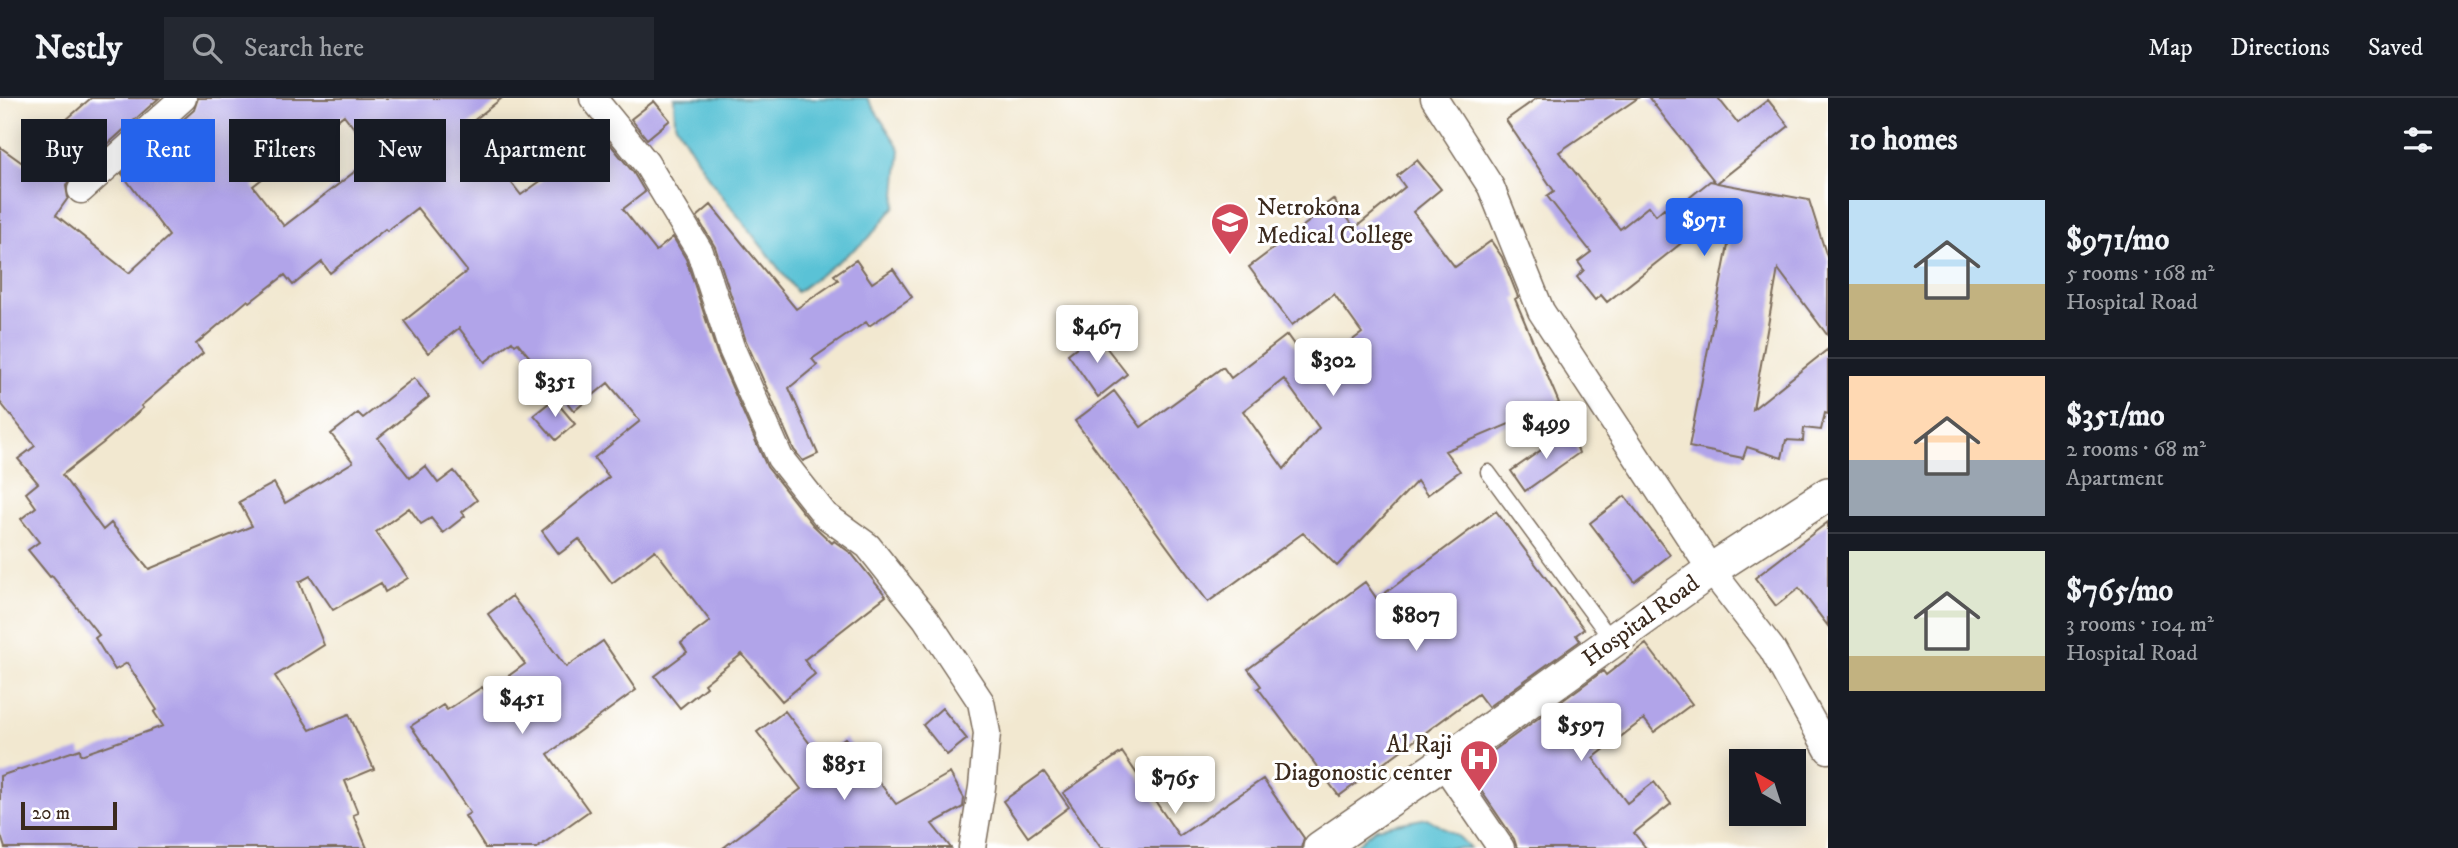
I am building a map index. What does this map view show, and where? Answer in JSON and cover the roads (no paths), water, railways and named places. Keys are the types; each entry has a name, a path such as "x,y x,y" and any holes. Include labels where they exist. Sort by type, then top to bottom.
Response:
{"street":[{"path":"82,190 183,98"},
{"path":"593,98 646,163 699,252 732,347 780,458 825,515 868,546 926,620 981,702 987,733 972,848"},
{"path":"1434,98 1491,187 1541,311 1711,570 1772,649 1828,750"},
{"name":"Hospital Road","path":"1320,848 1614,642 1711,570 1828,494"},
{"path":"1443,763 1501,848"}],"lane":[{"path":"1488,472 1614,642"}],"water":[{"path":"674,98 867,98 900,149 895,206 868,239 797,292 710,180 675,123"},
{"path":"1427,818 1459,837 1470,848 1353,848 1376,828"}],"place":[{"name":"Netrokona Medical College","path":"1230,256"},
{"name":"Al Raji Diagonostic center","path":"1479,793"}]}
